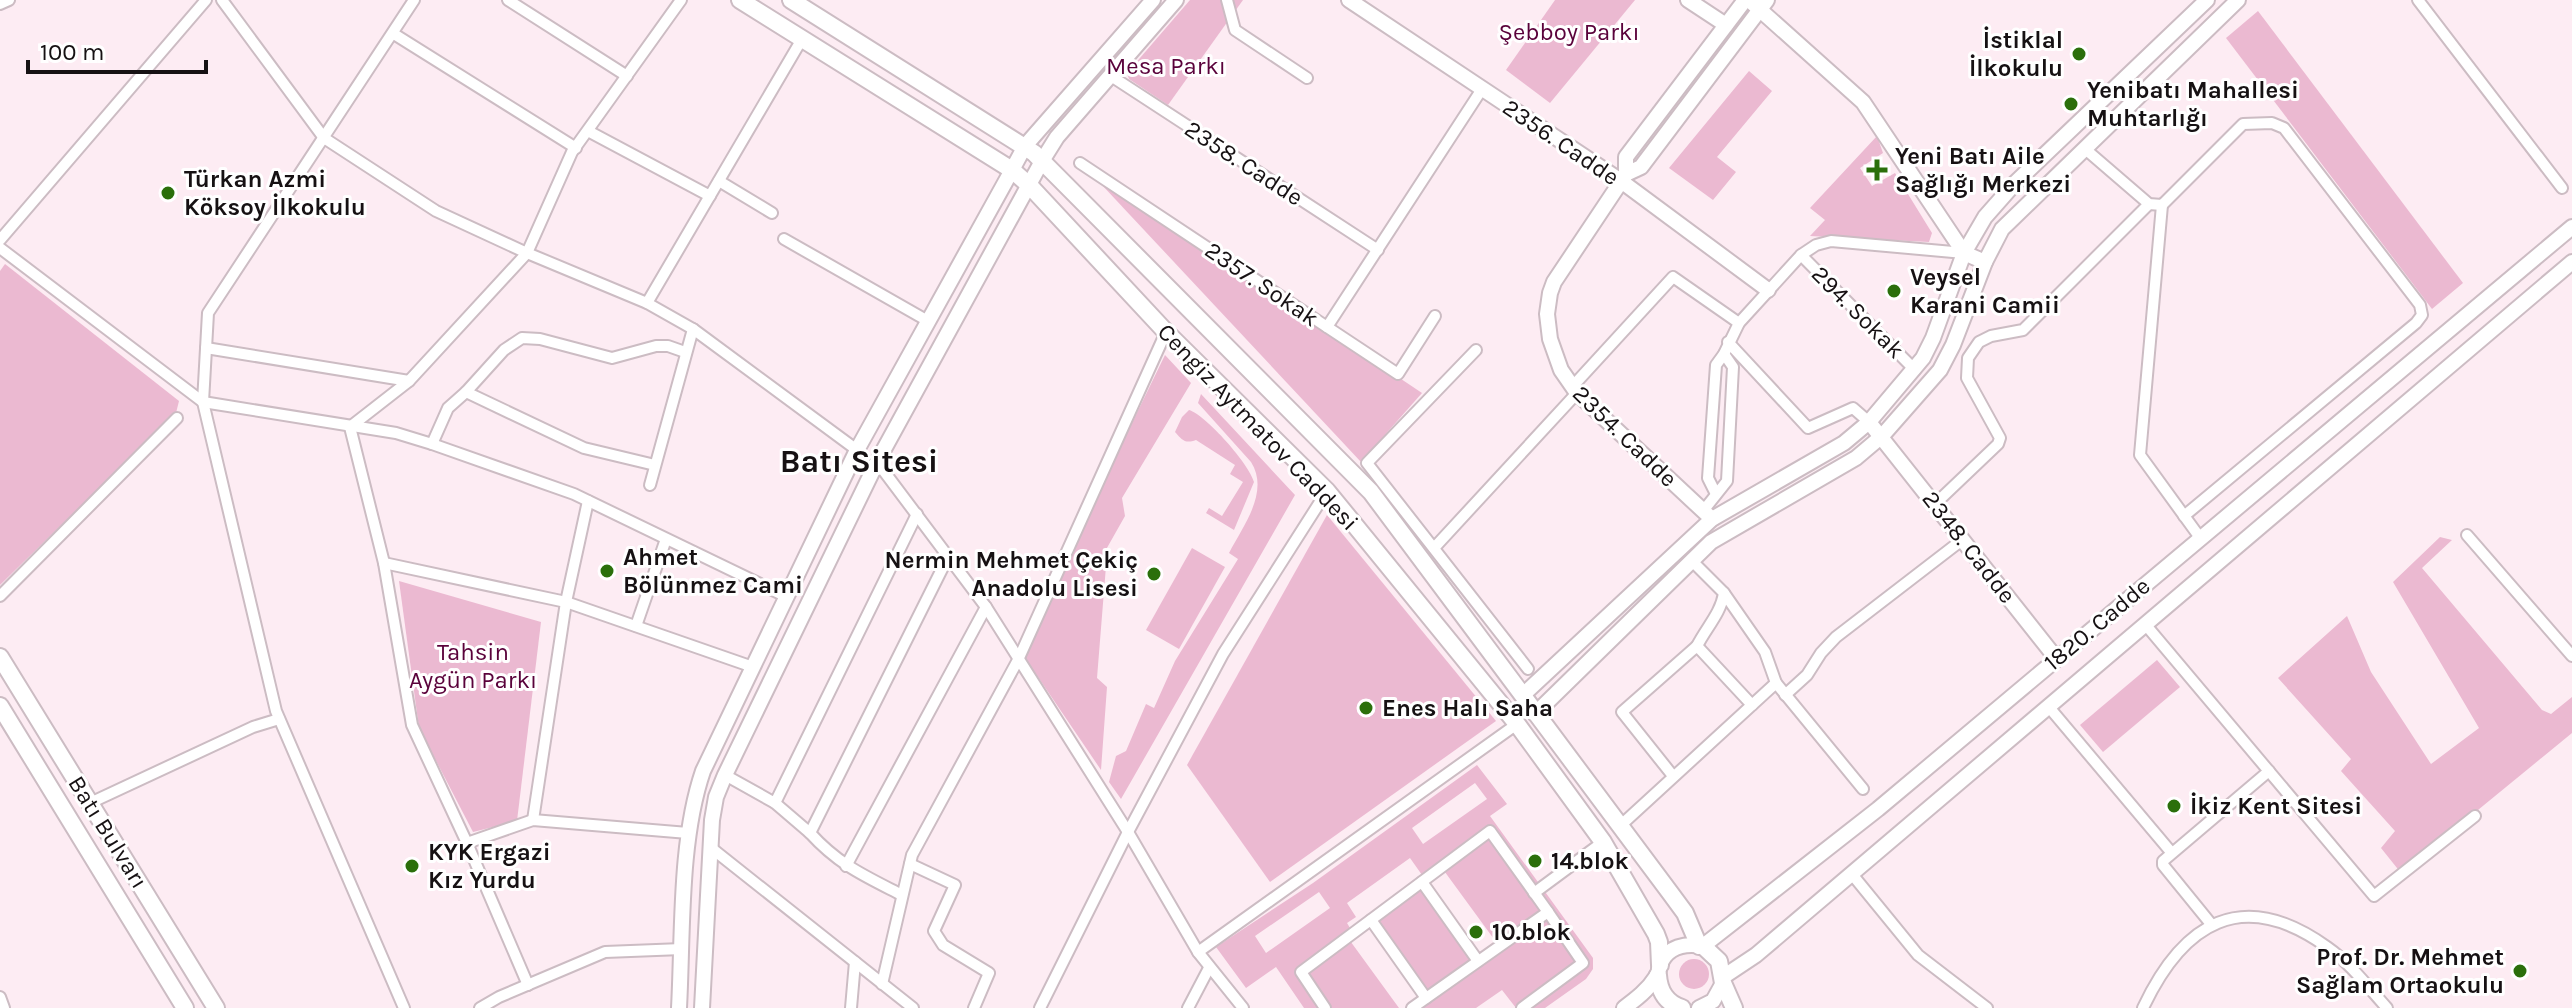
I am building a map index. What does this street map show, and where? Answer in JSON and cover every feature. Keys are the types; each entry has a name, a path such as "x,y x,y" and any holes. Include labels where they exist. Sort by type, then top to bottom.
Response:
{"main road":[{"name":"Cengiz Aytmatov Caddesi","path":"740,0 1012,170 1166,332 1327,491 1517,724 1603,842 1656,934 1662,993 1682,1008"},
{"name":"Cengiz Aytmatov Caddesi","path":"791,0 1025,146 1371,492 1685,913 1701,946 1719,961 1734,1008"},
{"path":"679,1008 688,833 703,771 857,450 1025,146 1153,0"},
{"path":"702,1008 713,808 725,775 877,462 1042,161 1057,137 1176,0"},
{"name":"2356. Cadde","path":"1349,0 1623,178 1768,290"},
{"path":"1688,0 1726,25"},
{"path":"1523,695 1708,515 1844,443 1869,422 1915,370 1933,338 1962,261 1985,217 2015,183 2207,0"},
{"path":"1535,714 1691,560 1725,532 1856,458 1882,436 1940,370 2002,229 2238,0"},
{"path":"1756,2 1863,102 1962,261 1982,269"},
{"name":"2354. Cadde","path":"1623,178 1626,157 1726,25 1756,2"},
{"name":"2354. Cadde","path":"1708,515 1575,390 1561,370 1550,339 1547,314 1554,282 1623,178 1641,167 1756,2"},
{"name":"1820. Cadde","path":"1624,1008 1641,995 1673,949 1682,945 1701,946 1878,809 2572,227"},
{"name":"1820. Cadde","path":"1699,1008 1713,1001 1723,980 2572,262"},
{"name":"2348. Cadde","path":"1869,422 2056,658"},
{"path":"857,450 877,462"},
{"name":"Batı Bulvarı","path":"0,657 216,1008"},
{"name":"Batı Bulvarı","path":"0,706 185,1008"}],"street":[{"path":"0,4 9,0"},
{"path":"0,240 206,0"},
{"path":"222,0 324,138 436,211 647,303 693,329 857,450"},
{"path":"404,1008 279,719 203,402 208,313 414,0"},
{"path":"508,0 627,76"},
{"path":"350,427 409,381 527,253 576,148 681,0"},
{"path":"1227,0 1235,30 1307,78"},
{"path":"2418,0 2562,188"},
{"path":"394,34 576,148"},
{"path":"647,303 802,39"},
{"name":"2358. Cadde","path":"1111,76 1378,250"},
{"name":"2357. Sokak","path":"1080,163 1327,327 1482,89"},
{"path":"2184,516 2422,315 2420,305 2279,124 2243,124 2162,205 2140,455 2184,516 2201,539"},
{"path":"588,131 710,196"},
{"path":"2084,148 2149,204 2162,205"},
{"path":"719,181 772,213"},
{"path":"1935,504 1998,444 2000,438 1967,378 1966,369 1973,349 1984,338 2023,330 2149,204"},
{"path":"784,239 928,321"},
{"name":"294. Sokak","path":"1716,494 1708,478 1716,365 1739,323 1801,255 1816,245 1831,241 1962,261"},
{"path":"0,248 203,402 396,433 432,444 588,501 787,597"},
{"name":"294. Sokak","path":"1801,255 1915,370"},
{"path":"1434,548 1673,277 1739,323"},
{"path":"1327,327 1398,374 1435,316"},
{"path":"650,485 693,329"},
{"path":"882,984 912,855 1018,660 1166,332"},
{"path":"432,444 448,408 504,350 522,338 540,339 612,358 656,346 668,346 685,352"},
{"path":"1728,342 1808,428 1853,408 1869,422"},
{"path":"206,348 409,381"},
{"path":"1476,350 1367,463 1528,669"},
{"path":"1708,515 1716,494 1727,481 1733,367 1724,354"},
{"path":"466,392 584,448 655,465"},
{"path":"0,596 177,418"},
{"path":"350,427 384,563 412,725 528,985"},
{"path":"877,462 986,607 1128,832 1198,952 1243,1008"},
{"path":"1040,1008 1128,832 1223,654 1327,491"},
{"path":"533,820 566,602 588,501"},
{"path":"775,803 917,514"},
{"path":"2467,535 2572,656"},
{"path":"636,626 666,539"},
{"path":"1785,695 1807,675 1836,637 1962,540"},
{"path":"810,833 948,557"},
{"path":"1691,560 1724,593 1765,652 1776,683 1863,789"},
{"path":"384,563 566,602 753,667"},
{"path":"1673,776 1622,712 1697,646 1722,608 1724,593"},
{"path":"846,866 986,607"},
{"path":"1469,623 1484,613"},
{"path":"2145,624 2374,896 2475,816"},
{"path":"1697,646 1752,705"},
{"path":"1620,826 1776,683"},
{"path":"2048,706 2171,852"},
{"path":"90,803 253,727 279,719"},
{"path":"1198,952 1517,724"},
{"path":"2211,924 2163,865 2165,857 2269,771"},
{"path":"725,775 775,803 846,866 902,895"},
{"path":"467,843 533,820 688,833"},
{"path":"1325,1008 1301,972 1490,831 1583,963 1522,1008"},
{"path":"1534,893 1603,842"},
{"path":"710,847 913,1008"},
{"path":"910,864 955,885 934,931 943,945 989,973 974,1008"},
{"path":"1851,873 1918,955 1987,1008"},
{"path":"1422,882 1478,961"},
{"path":"1412,1008 1548,912"},
{"path":"2143,1008 2175,953 2188,940 2211,924 2241,918 2296,928 2329,948 2387,1008"},
{"path":"1371,920 1426,998"},
{"path":"480,1008 605,952 682,949"},
{"path":"851,1008 855,962"},
{"path":"1188,1008 1209,968"},
{"path":"0,997 4,1008"}],"green space":[{"name":"Mesa Parkı","path":"1190,0 1243,0 1168,105 1129,79 1127,73"},
{"name":"Şebboy Parkı","path":"1555,0 1635,0 1550,103 1506,70"},
{"path":"2258,11 2463,283 2432,309 2226,38"},
{"path":"1749,71 1772,91 1717,157 1736,172 1713,200 1669,168"},
{"path":"1877,136 1883,153 1860,168 1872,186 1895,173 1932,233 1929,242 1810,236 1825,220 1810,208"},
{"path":"1087,169 1422,393 1361,462"},
{"path":"5,264 179,401 176,413 0,585 0,271"},
{"path":"1165,355 1191,383 1122,498 1125,516 1099,562 1106,566 1097,678 1107,687 1101,770 1021,652"},
{"path":"1201,394 1295,495 1121,799 1109,782 1116,756 1126,751 1146,704 1154,708 1175,661 1238,559 1229,553 1256,497 1258,485 1251,462 1198,403"},
{"path":"1189,410 1206,421 1226,442 1245,464 1254,482 1234,530 1206,513 1209,508 1222,516 1243,482 1230,474 1235,465 1196,440 1189,442 1175,432"},
{"path":"1327,515 1496,721 1270,882 1187,765"},
{"path":"2440,537 2452,540 2422,568 2542,710 2551,714 2572,697 2572,733 2401,873 2381,848 2395,831 2341,771 2351,759 2278,678 2347,616 2371,672 2431,764 2479,728 2393,582"},
{"path":"1192,548 1225,567 1179,649 1146,630"},
{"name":"Tahsin Aygün Parkı","path":"399,581 541,622 517,821 473,832 419,728"},
{"path":"2157,660 2180,687 2103,752 2080,725"},
{"path":"1477,765 1507,804 1490,816 1593,958 1593,969 1586,979 1545,1008 1516,1008 1502,990 1476,1008 1412,1008 1426,998 1371,920 1410,891 1406,886 1422,875 1410,858 1347,903 1356,917 1347,923 1353,933 1348,938 1399,1008 1304,1008 1276,967 1246,988 1216,947 1313,883","holes":["1475,783 1487,799 1423,844 1412,828","1442,868 1499,946 1478,961 1423,882","1319,892 1330,908 1266,953 1255,936"]},
{"path":"1694,959 1704,964 1709,974 1704,984 1694,989 1684,984 1679,974 1684,964"}],"place":[{"name":"İstiklal İlkokulu","path":"2079,54"},
{"name":"Yenibatı Mahallesi Muhtarlığı","path":"2071,104"},
{"name":"Yeni Batı Aile Sağlığı Merkezi","path":"1877,170"},
{"name":"Türkan Azmi Köksoy İlkokulu","path":"168,193"},
{"name":"Veysel Karani Camii","path":"1894,291"},
{"name":"Ahmet Bölünmez Cami","path":"607,571"},
{"name":"Nermin Mehmet Çekiç Anadolu Lisesi","path":"1154,574"},
{"name":"Enes Halı Saha","path":"1366,708"},
{"name":"İkiz Kent Sitesi","path":"2174,806"},
{"name":"14.blok","path":"1535,861"},
{"name":"KYK Ergazi Kız Yurdu","path":"412,866"},
{"name":"10.blok","path":"1476,932"},
{"name":"Prof. Dr. Mehmet Sağlam Ortaokulu","path":"2520,971"}],"district":[{"name":"Batı Sitesi","path":"859,461"}]}
